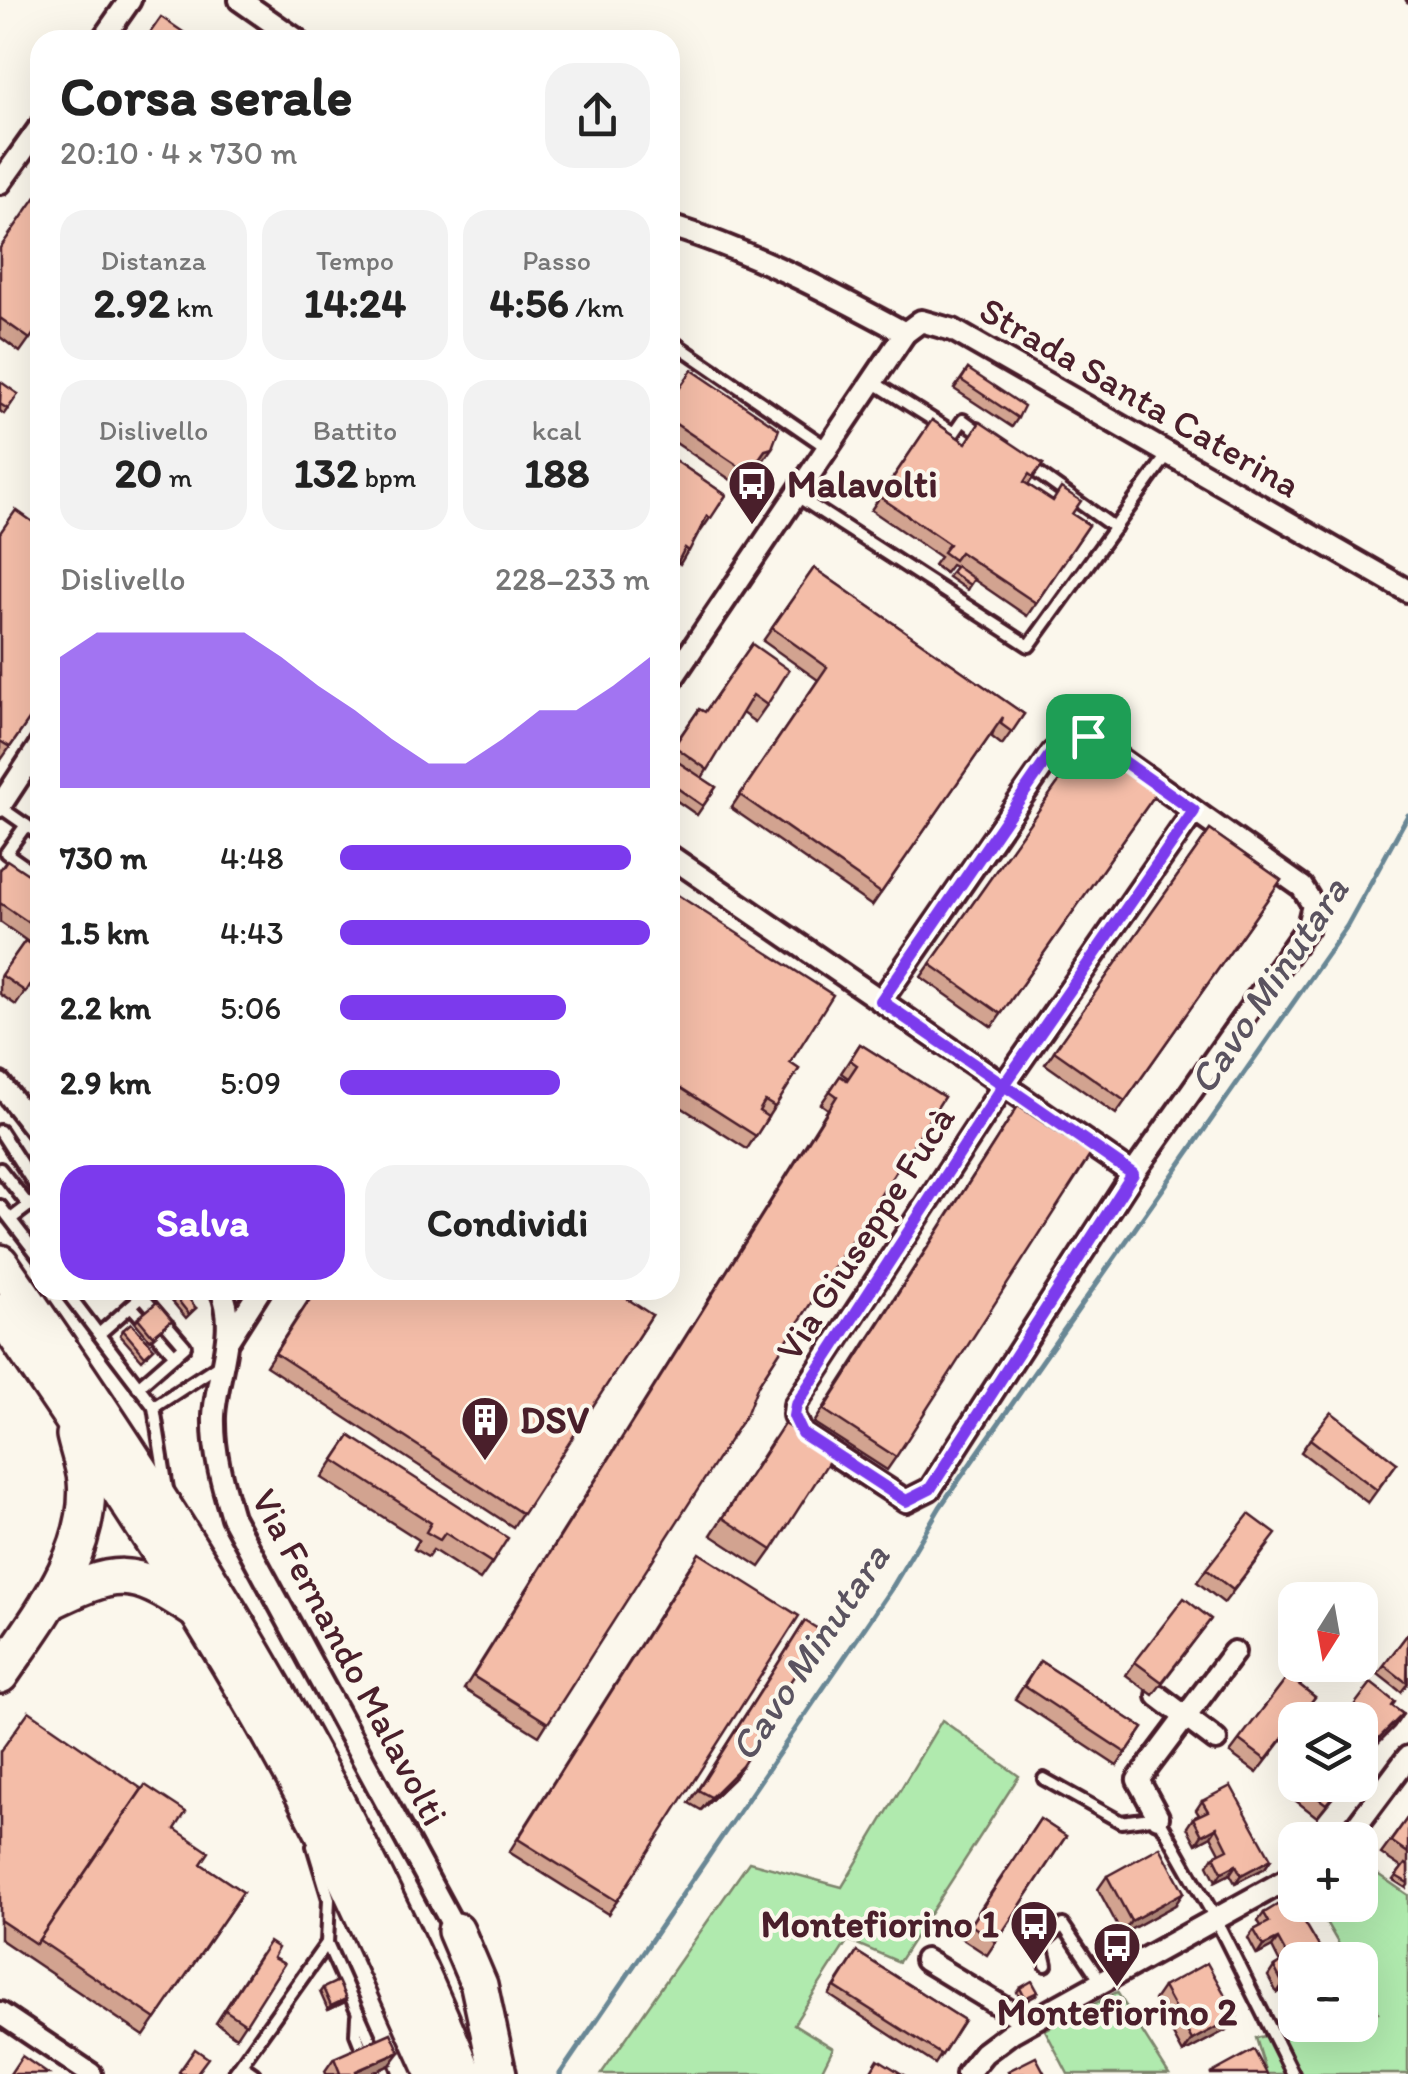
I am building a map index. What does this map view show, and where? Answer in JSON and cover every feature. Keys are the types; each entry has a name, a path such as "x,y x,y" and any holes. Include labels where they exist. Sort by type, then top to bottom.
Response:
{"highway":[{"path":"0,1264 172,1520 264,1668 337,1804 464,2074"},
{"path":"0,1312 199,1612 317,1820 436,2074"},
{"path":"0,1675 49,1602 79,1541 86,1480 70,1414"},
{"path":"49,1602 93,1579 124,1576 151,1583 199,1612"},
{"path":"456,1931 479,1985 498,2074"}],"street":[{"path":"109,30 130,0"},
{"path":"240,0 283,30"},
{"path":"0,182 30,140"},
{"path":"680,229 730,244 794,272 904,333 830,450 680,667"},
{"name":"Strada Santa Caterina","path":"904,333 914,323 942,324 1408,591"},
{"name":"Via Giuseppe Fucà","path":"881,1001 1063,740 1088,736 1302,887 1310,896 1313,914 1133,1174 924,1495 906,1501 812,1441 796,1426 796,1405 1004,1085 1194,811"},
{"path":"0,807 30,760"},
{"name":"Via Giuseppe Fucà","path":"680,863 1133,1174"},
{"path":"0,1084 30,1122"},
{"name":"Via Fernando Malavolti","path":"224,1300 228,1315 214,1446 232,1518 456,1931"},
{"name":"Via Fernando Malavolti","path":"223,1354 254,1300"},
{"path":"1158,1817 1138,1780 1234,1652"},
{"path":"1158,1696 1216,1740"},
{"path":"1359,1822 1408,1757"},
{"path":"967,2074 984,2053 1027,2022 1278,1884"},
{"path":"925,1960 1027,2022"},
{"path":"0,2013 91,2074"}],"lane":[{"path":"680,347 830,450"},
{"path":"873,382 954,432 962,420 993,441"},
{"path":"798,496 1030,646 1169,453"},
{"path":"1023,463 1114,528"},
{"path":"0,807 30,828"},
{"path":"26,825 6,853 30,870"},
{"path":"0,1131 30,1179"},
{"path":"0,1169 28,1206 10,1220"},
{"path":"0,1206 30,1245"},
{"path":"72,1300 154,1407 172,1520"},
{"path":"98,1334 131,1306 175,1355 138,1387"},
{"path":"154,1407 223,1354"},
{"path":"1044,1779 1121,1822 1158,1817 1215,1918 1292,2074"},
{"path":"317,1820 313,1848 329,1899 327,1943 357,2010 364,2054 356,2034 357,2010"},
{"path":"1046,1965 1041,1944 1064,1925 1100,1980"},
{"path":"254,2074 238,2069 327,1943"}],"green space":[{"path":"942,1720 1019,1776 899,1962 848,1940 794,2024 833,2048 820,2074 601,2074 749,1862 842,1887"},
{"path":"1378,1874 1408,1895 1408,2074 1267,2074 1256,2038 1278,2033 1278,2042 1378,2042 1378,1942 1338,1942 1326,1922 1378,1922"},
{"path":"1117,1992 1169,2074 1068,2074 1045,2030"}],"building":[{"path":"161,17 180,30 152,30"},
{"path":"30,205 30,339 0,318 0,248"},
{"path":"968,369 1024,406 1018,418 961,380"},
{"path":"692,370 779,429 772,448 765,450 749,473 680,427 680,387"},
{"path":"1,382 18,394 8,409 0,404"},
{"path":"932,420 966,443 980,422 1043,464 1024,482 1053,501 1061,488 1081,501 1072,514 1089,525 1036,603 960,552 954,560 943,552 949,544 880,497"},
{"path":"680,464 726,495 711,518 707,516 689,551 685,548 680,558"},
{"path":"16,510 30,520 30,718 10,747 0,741 0,533"},
{"path":"956,566 974,579 970,585 951,572"},
{"path":"814,568 1024,714 1012,732 1001,724 1003,717 881,893 740,795 827,667 772,628"},
{"path":"752,644 789,670 767,705 753,695 708,770 680,750 680,737 699,709 705,712"},
{"path":"1087,742 1157,792 1001,1014 930,964"},
{"path":"680,763 716,787 703,806 680,790"},
{"path":"1210,830 1281,880 1125,1101 1054,1051"},
{"path":"7,860 30,875 30,923 0,903 0,870"},
{"path":"680,896 833,995 790,1063 799,1069 775,1107 765,1101 759,1111 768,1117 756,1136 680,1087"},
{"path":"25,941 30,944 30,985 26,992 1,975"},
{"path":"860,1044 944,1097 758,1385 747,1413 548,1723 473,1676 837,1096 830,1091 840,1076 847,1080 857,1065 850,1060"},
{"path":"1018,1106 1091,1154 896,1457 824,1410"},
{"path":"178,1300 190,1300 196,1308 189,1314"},
{"name":"DSV","path":"309,1300 629,1300 652,1315 523,1514 275,1353"},
{"path":"157,1302 172,1320 153,1336 138,1318"},
{"path":"131,1323 154,1348 145,1356 123,1330"},
{"path":"1331,1412 1397,1463 1377,1490 1310,1439"},
{"path":"784,1424 833,1455 772,1550 723,1518"},
{"path":"350,1436 508,1538 492,1563 445,1533 440,1540 426,1532 431,1523 334,1460"},
{"path":"1249,1514 1276,1534 1233,1590 1206,1569"},
{"path":"699,1553 799,1616 617,1901 518,1839"},
{"path":"1184,1598 1211,1619 1162,1682 1135,1662"},
{"path":"805,1621 823,1632 777,1702 781,1705 742,1766 711,1797 698,1790"},
{"path":"1408,1636 1407,1683 1384,1665"},
{"path":"1040,1661 1143,1728 1126,1753 1024,1686"},
{"path":"1283,1682 1296,1682 1315,1697 1311,1702 1278,1702 1278,1744 1266,1760 1239,1740"},
{"path":"1371,1683 1395,1702 1392,1706 1403,1714 1378,1739 1378,1702 1357,1702"},
{"path":"29,1711 142,1789 36,1944 0,1920 0,1752"},
{"path":"145,1785 186,1812 175,1829 209,1852 201,1864 243,1892 156,2019 39,1940"},
{"path":"1231,1786 1271,1859 1241,1875 1236,1865 1222,1872 1214,1856 1228,1849 1217,1827 1202,1835 1193,1818 1208,1811 1202,1801"},
{"path":"1408,1817 1408,1853 1391,1841"},
{"path":"1040,1819 1066,1836 996,1942 971,1925"},
{"path":"1160,1847 1184,1892 1131,1921 1107,1876"},
{"path":"1405,1864 1408,1866 1408,1883 1396,1876"},
{"path":"1278,1904 1278,1922 1305,1922 1316,1942 1278,1939 1263,1946 1254,1930 1269,1922 1264,1913"},
{"path":"269,1942 278,1948 273,1958 284,1964 246,2024 225,2010"},
{"path":"857,1952 964,2020 942,2055 835,1987"},
{"path":"1207,1963 1237,2016 1192,2040 1163,1987"},
{"path":"338,1981 346,1999 331,2006 323,1988"},
{"path":"1032,1981 1038,1992 1025,1998 1020,1988"},
{"path":"391,2033 400,2052 356,2071 357,2074 338,2074 334,2058"},
{"path":"195,2049 208,2058 196,2074 182,2074 179,2072"},
{"path":"1254,2050 1267,2074 1210,2074"},
{"path":"22,2056 48,2074 10,2074"},
{"path":"1036,2057 1045,2074 1008,2071"},
{"path":"878,2059 902,2074 869,2074"}],"waterway":[{"name":"Cavo Minutara","path":"560,2074 893,1586 940,1507 1347,926 1408,815"}],"place":[{"name":"Malavolti","path":"752,526"},
{"name":"DSV","path":"485,1462"},
{"name":"Montefiorino 1","path":"1034,1966"},
{"name":"Montefiorino 2","path":"1117,1988"}],"route":[{"path":"1088,736 1075,735 1063,740 1052,752 881,1001 1004,1085 796,1405 796,1426 802,1433 906,1501 917,1499 930,1489 1133,1174 1004,1085 1194,811 1088,736"}]}
